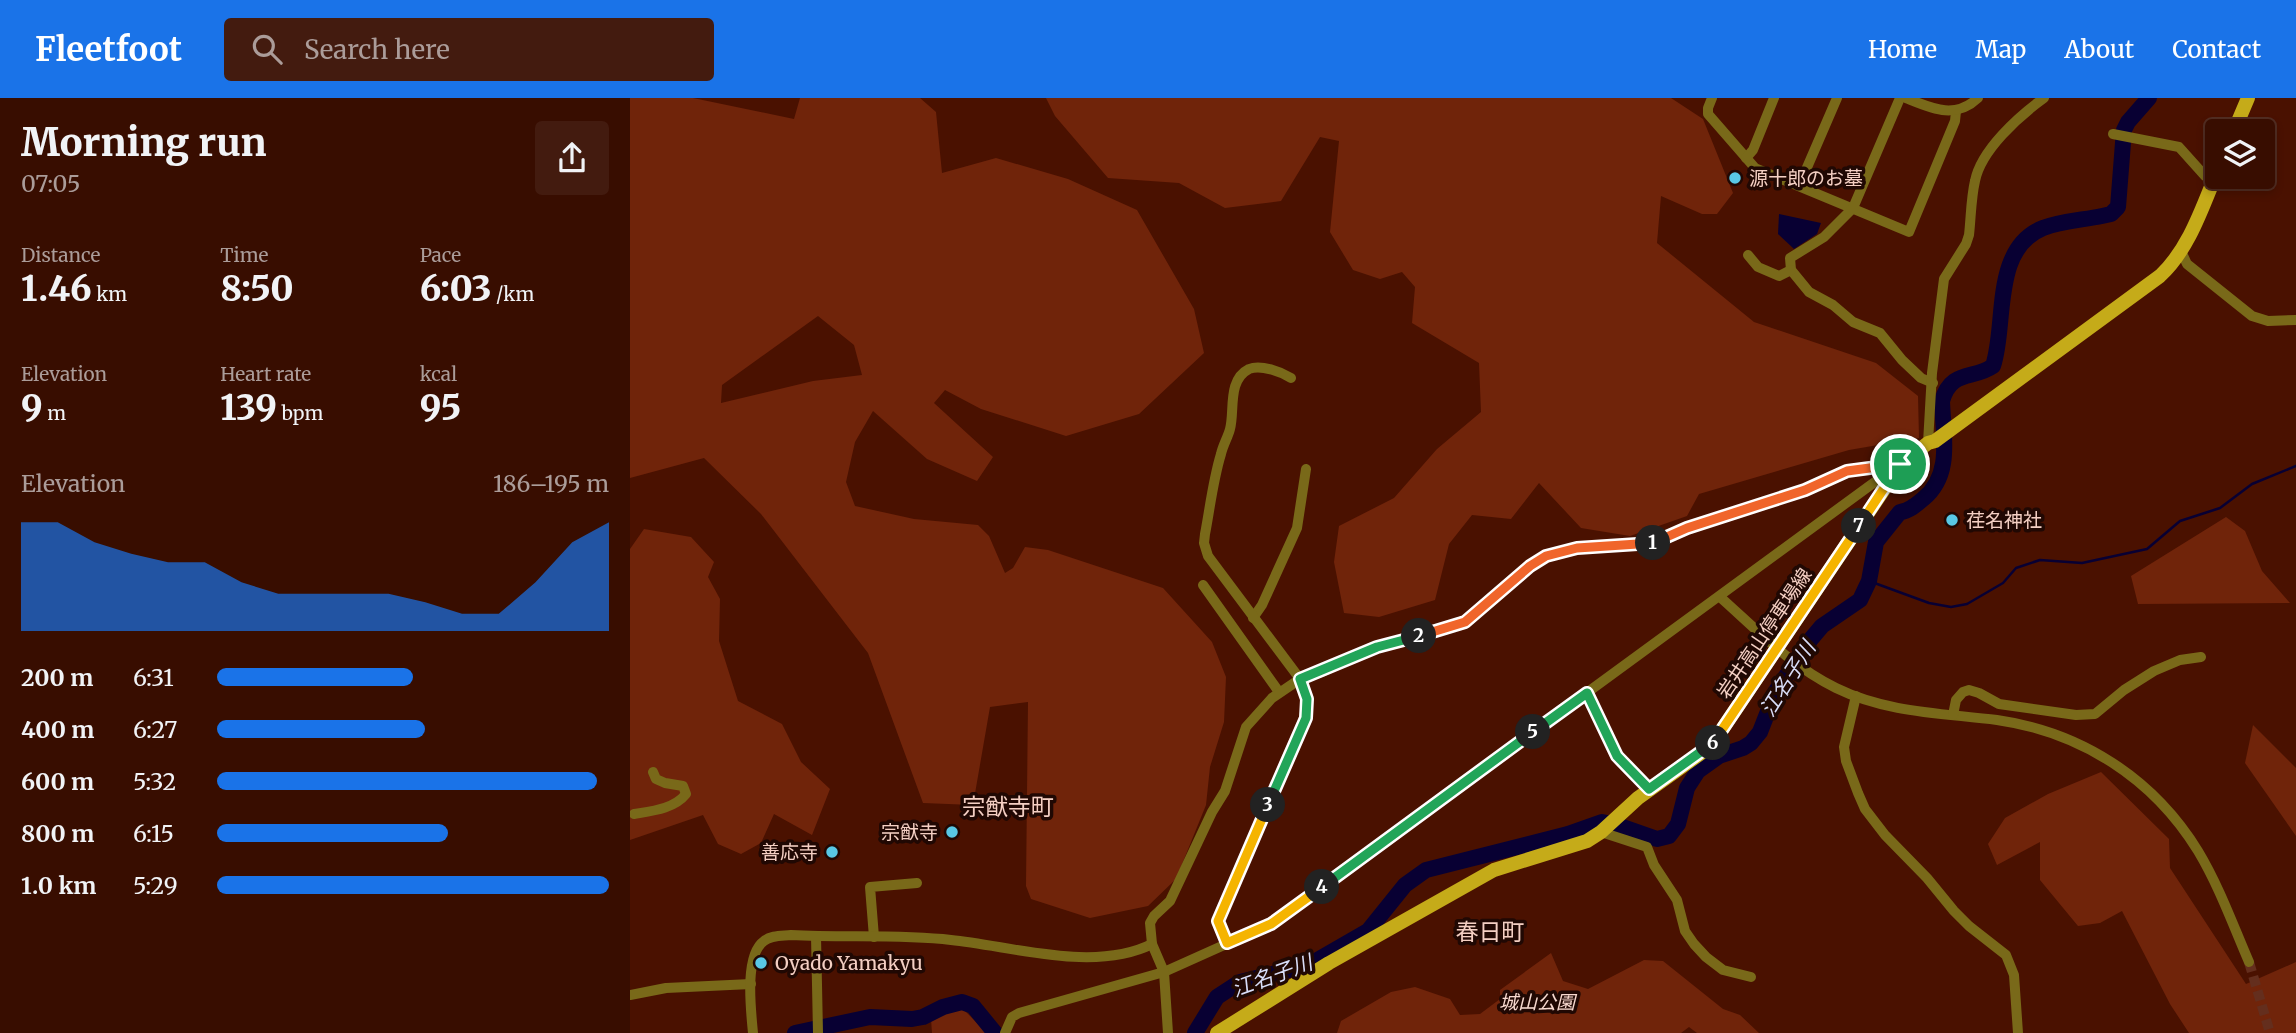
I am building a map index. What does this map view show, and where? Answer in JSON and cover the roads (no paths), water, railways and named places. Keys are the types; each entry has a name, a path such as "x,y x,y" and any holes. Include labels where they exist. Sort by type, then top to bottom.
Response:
{"main road":[{"path":"2239,119 2248,98"},
{"name":"岩井高山停車場線","path":"1217,1033 1329,963 1494,870 1579,845 1602,831 1649,789 1711,746 1900,464 2160,276 2181,251 2210,189"}],"street":[{"path":"1712,98 1708,114 1755,168 1909,232 1955,121 1956,111"},
{"path":"1746,158 1753,150 1774,98"},
{"path":"1800,186 1837,98"},
{"path":"1900,98 1853,208 1824,237 1790,258 1791,270 1814,295 1833,305 1853,322 1880,333 1921,378 1933,383"},
{"path":"1906,98 1934,110 1956,111 1978,98"},
{"path":"1932,442 1932,373 1944,279 1969,235 1978,171 1995,145 2044,98"},
{"path":"2114,134 2179,147 2205,176"},
{"path":"2181,251 2187,264 2252,316 2268,321 2296,320"},
{"path":"1748,255 1758,267 1779,276 1791,270"},
{"path":"1227,943 1218,921 1304,723 1307,699 1300,679 1208,556 1204,543 1205,534 1221,453 1231,424 1231,402 1239,379 1253,368 1277,371 1291,378"},
{"path":"1005,1033 1012,1017 1019,1013 1164,972 1271,924 1900,464"},
{"path":"1168,1033 1164,972 1152,944 1149,930 1152,919 1170,901 1212,812 1225,791 1246,727 1279,692 1300,679 1377,647 1465,622 1530,566 1546,556 1577,548 1647,545 1687,528 1805,490 1847,471 1900,464"},
{"path":"1253,618 1297,527 1306,469"},
{"path":"1203,585 1279,692"},
{"path":"1720,597 1776,649 1805,670 1856,696 1908,711 2030,725 2057,734 2103,756 2141,783 2173,815 2213,877 2249,962"},
{"path":"1953,715 1956,700 1969,690 1999,704 2076,715 2095,714 2124,690 2154,671 2173,663 2201,657"},
{"path":"1587,693 1617,756 1649,789"},
{"path":"1856,696 1844,747 1848,768 1865,809 1954,911 2006,955 2014,975 2018,1033"},
{"path":"634,814 661,809 681,801 686,794 683,786 656,779 653,772"},
{"path":"1602,831 1647,847 1654,865 1678,900 1685,931 1694,944 1723,970 1751,977"},
{"path":"874,937 870,887 917,883"},
{"path":"753,1033 750,1000 754,959 763,942 771,937 791,935 953,940 1064,956 1121,954 1139,951 1152,944"},
{"path":"816,936 818,1033"},
{"path":"630,995 666,988 751,984"}],"waterway":[{"name":"江名子川","path":"1195,1033 1217,997 1240,982 1309,965 1368,931 1405,885 1426,870 1568,834 1602,822 1657,839 1669,836 1678,824 1687,788 1698,771 1719,756 1751,743 1760,732 1776,691 1811,639 1822,626 1860,600 1869,581 1876,542 1900,512 1923,499 1939,478 1944,454 1942,401 1951,384 1993,366 2004,290 2015,253 2026,238 2043,228 2111,214 2118,207 2124,130 2149,98"},
{"path":"1869,581 1929,603 1951,607 1967,604 2003,583 2016,568 2040,560 2082,563 2147,549 2180,521 2220,508 2252,484 2296,466"},
{"name":"江名子川","path":"795,1033 870,1017 923,1017 943,1007 962,1002 973,1006 995,1033"}],"tunnel":[{"path":"2249,962 2270,1033"}],"place":[{"name":"源十郎のお墓","path":"1735,178"},
{"name":"荏名神社","path":"1952,520"},
{"name":"宗猷寺","path":"952,832"},
{"name":"善応寺","path":"832,852"},
{"name":"Oyado Yamakyu","path":"761,963"}],"district":[{"name":"宗猷寺町","path":"1008,807"},
{"name":"春日町","path":"1490,932"}],"park label":[{"name":"城山公園","path":"1537,1002"}]}
